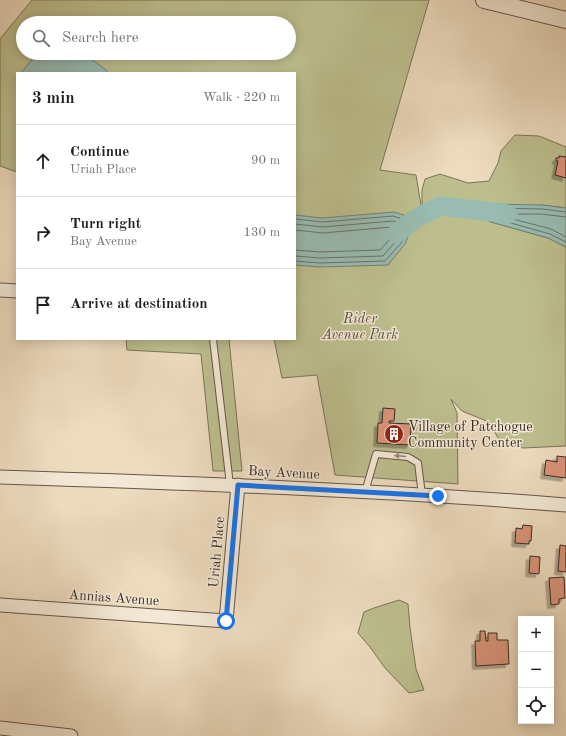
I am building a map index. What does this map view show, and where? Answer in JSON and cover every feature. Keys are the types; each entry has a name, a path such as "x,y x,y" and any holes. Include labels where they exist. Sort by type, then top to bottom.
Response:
{"street":[{"path":"484,0 566,20"},
{"path":"0,290 16,291"},
{"name":"Bay Avenue","path":"0,477 234,485 492,499 566,505"},
{"name":"Uriah Place","path":"226,621 234,485"},
{"name":"Annias Avenue","path":"0,605 226,621"},
{"path":"0,728 71,736"}],"lane":[{"path":"213,340 234,485"},
{"path":"365,492 376,454 408,457 418,462 422,495"}],"green space":[{"name":"Rider Avenue Park","path":"32,0 429,0 380,170 416,175 422,211 422,190 425,179 440,174 468,183 489,181 498,163 501,151 515,135 539,136 566,147 566,208 542,205 491,222 548,238 566,247 566,446 523,448 501,443 489,422 462,411 451,399 457,413 458,484 335,475 317,375 282,378 274,340 296,340 296,72 16,72 16,172 0,166 0,39 16,20 16,60 296,60 296,16 19,16"},
{"path":"126,340 229,340 242,471 213,471 201,354 127,350"},
{"path":"399,600 408,604 416,669 424,690 409,693 385,668 358,633 364,612"}],"water":[{"path":"31,60 92,60 107,72 22,72"},
{"path":"488,204 542,205 566,208 566,247 548,238 491,222 477,215"},
{"path":"394,212 415,219 405,244 388,265 320,267 296,265 296,215 322,218"}],"building":[{"path":"559,156 566,157 566,178 555,175 558,161 556,161 556,158 559,158"},
{"name":"Village of Patchogue Community Center","path":"383,408 395,409 394,421 389,421 389,423 411,424 410,445 377,443 378,423 382,423"},
{"path":"557,456 566,457 566,478 544,475 546,460 557,462"},
{"path":"523,525 532,526 531,541 529,541 529,544 515,543 516,528 522,529"},
{"path":"560,545 566,546 566,572 558,571"},
{"path":"530,556 540,557 539,574 529,573"},
{"path":"564,577 565,598 559,599 559,604 551,605 549,578"},
{"path":"480,631 485,631 486,641 488,641 488,633 497,633 497,640 508,640 509,664 476,666 475,641 480,641"}],"waterway":[{"path":"396,234 415,219 440,206 508,214"}],"place":[{"name":"Village of Patchogue Community Center","path":"394,434"}],"route":[{"path":"226,621 238,485 438,496"}]}
